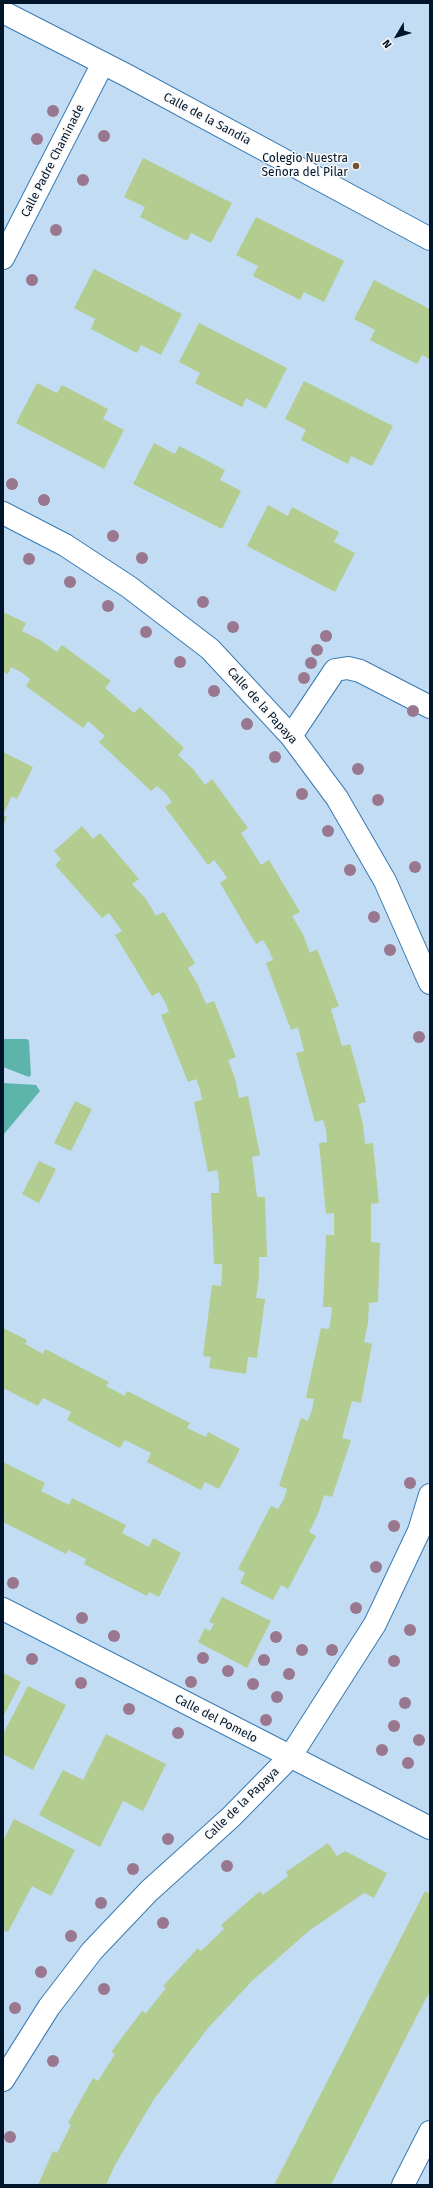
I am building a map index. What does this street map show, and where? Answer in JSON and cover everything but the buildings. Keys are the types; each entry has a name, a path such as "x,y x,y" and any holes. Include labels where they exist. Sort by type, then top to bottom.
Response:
{"street":[{"name":"Calle de la Sandía","path":"3,12 102,63 430,239"},
{"name":"Calle Padre Chaminade","path":"3,258 102,63"},
{"name":"Calle de la Papaya","path":"3,513 65,546 129,587 154,606 210,650 291,736 337,798 385,881 430,983"},
{"path":"291,736 335,670 348,668 360,671 430,707"},
{"name":"Calle de la Papaya","path":"3,2080 49,2007 92,1951 149,1891 231,1817 290,1757 375,1624 419,1531 430,1495"},
{"name":"Calle del Pomelo","path":"3,1609 430,1828"},
{"path":"404,2185 430,2132"}],"shaded area":[{"path":"3,1039 27,1039 29,1041 31,1075 29,1077 3,1067"},
{"path":"3,1083 36,1085 40,1091 4,1134 3,1145"}],"place":[{"name":"Colegio Nuestra Señora del Pilar","path":"356,166"}]}
